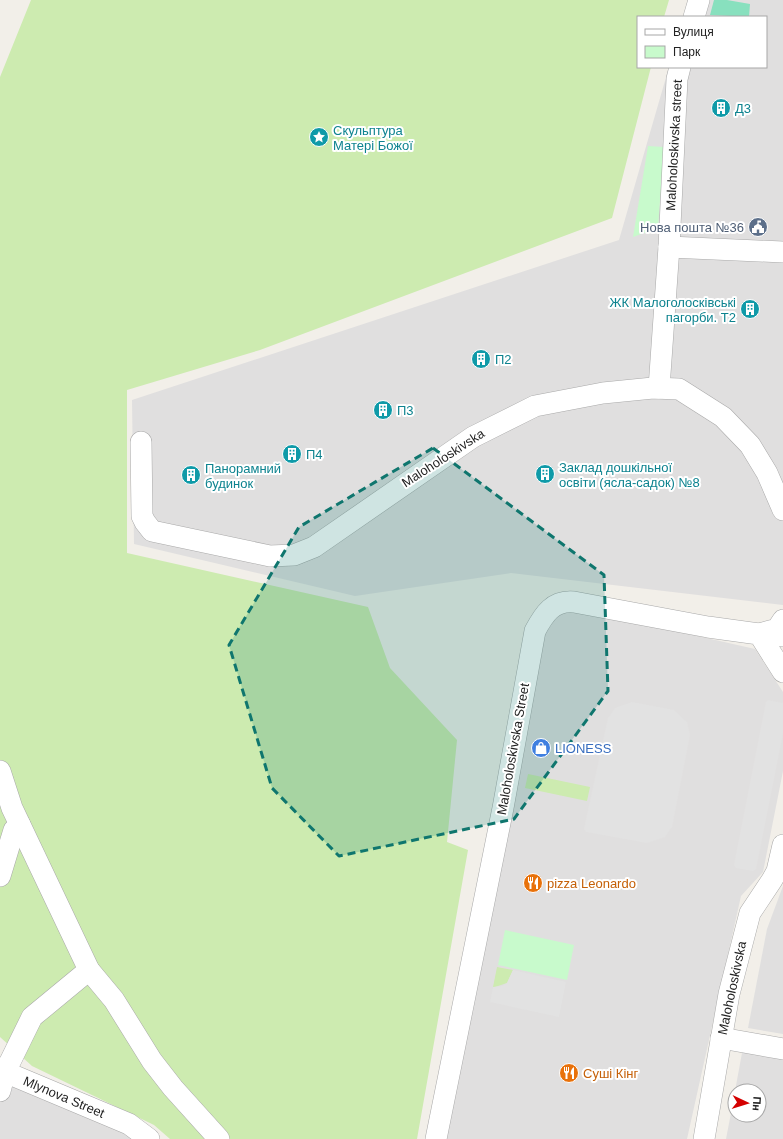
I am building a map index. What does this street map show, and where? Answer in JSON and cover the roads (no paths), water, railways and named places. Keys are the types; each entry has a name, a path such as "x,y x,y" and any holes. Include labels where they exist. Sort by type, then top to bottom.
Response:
{"street":[{"path":"694,16 699,0"},
{"name":"Maloholoskivska street","path":"659,388 669,247 677,79 680,68"},
{"path":"669,247 783,252"},
{"name":"Maloholoskivska","path":"141,442 142,516 152,531 270,556 294,555 314,547 473,437 535,406 603,393 659,388 679,389 723,417 750,445 767,473 783,510"},
{"name":"Maloholoskivska Street","path":"436,1139 503,808 535,631 543,615 560,602 574,602 708,627 759,634"},
{"path":"759,634 777,629 783,620"},
{"path":"759,634 783,636"},
{"path":"759,634 783,672"},
{"path":"0,771 12,808 89,970 114,1000 152,1061 173,1088 219,1139"},
{"path":"0,876 14,830 20,825"},
{"name":"Maloholoskivska","path":"704,1139 729,994 750,913 774,876 783,845"},
{"path":"2,1077 32,1017 89,970"},
{"path":"721,1038 783,1049"},
{"name":"Mlynova Street","path":"2,1077 128,1124 149,1139"}],"place":[{"name":"Д3","path":"721,108"},
{"name":"Скульптура Матері Божої","path":"319,137"},
{"name":"Нова пошта №36","path":"758,227"},
{"name":"ЖК Малоголосківські пагорби. Т2","path":"750,309"},
{"name":"П2","path":"481,359"},
{"name":"П3","path":"383,410"},
{"name":"П4","path":"292,454"},
{"name":"Заклад дошкільної освіти (ясла-садок) №8","path":"545,474"},
{"name":"Панорамний будинок","path":"191,475"},
{"name":"LIONESS","path":"541,748"},
{"name":"pizza Leonardo","path":"533,883"},
{"name":"Суші Кінг","path":"569,1073"}]}
